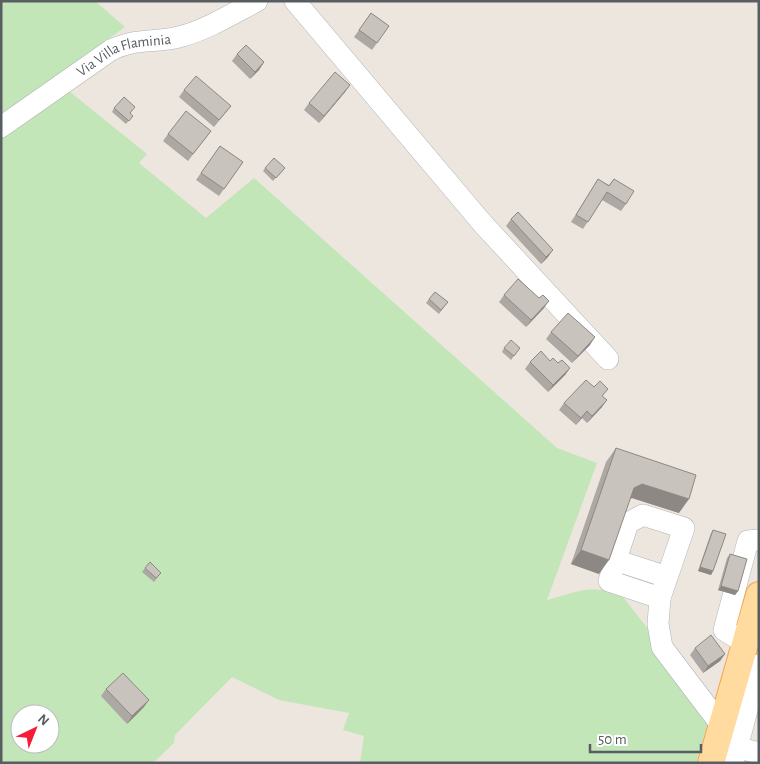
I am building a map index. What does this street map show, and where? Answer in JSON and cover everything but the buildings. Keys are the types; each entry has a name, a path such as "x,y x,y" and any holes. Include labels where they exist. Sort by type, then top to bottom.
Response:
{"main road":[{"path":"711,763 759,595"}],"street":[{"name":"Via Villa Flaminia","path":"1,127 111,50 126,42 179,37 208,26 257,1"},
{"path":"295,1 483,224 608,358"},
{"path":"660,598 609,581 628,523 644,515 684,528 660,598 658,624 662,647 721,725"},
{"path":"745,643 724,630 748,541 759,540"},
{"path":"615,560 667,577"},
{"path":"629,588 658,624"},
{"path":"759,665 735,755 759,753"}],"green space":[{"path":"1,1 95,1 125,27 1,116"},
{"path":"64,87 147,154 139,163 206,218 254,178 557,448 597,463 547,600 575,592 597,589 619,592 652,634 708,723 696,763 360,763 364,736 343,730 349,713 279,700 232,677 175,735 174,743 153,763 1,763 1,132"}]}
